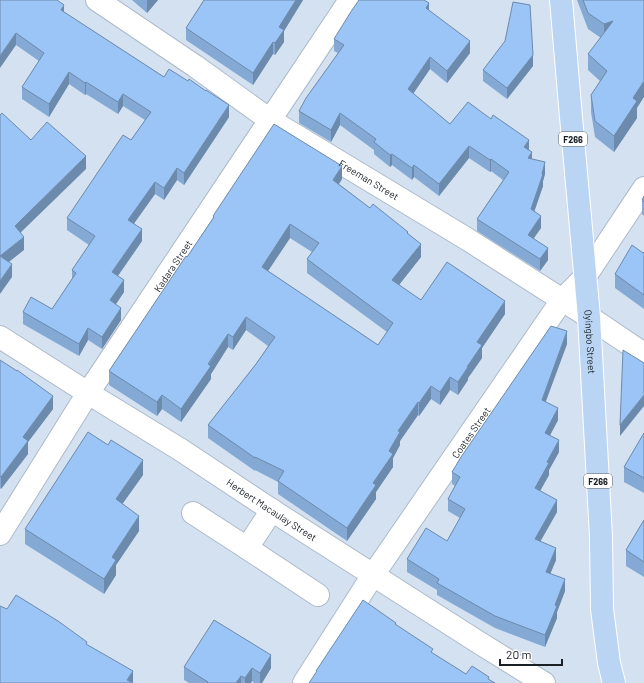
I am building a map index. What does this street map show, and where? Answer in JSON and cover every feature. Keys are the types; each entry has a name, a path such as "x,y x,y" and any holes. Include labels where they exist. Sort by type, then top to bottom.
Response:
{"highway":[{"name":"Oyingbo Street","path":"561,0 584,278 589,317 601,537 602,609 609,663 614,683"}],"street":[{"name":"Freeman Street","path":"97,0 195,66 270,120 467,239 644,354"},
{"name":"Kadara Street","path":"0,534 88,393 350,0"},
{"name":"Coates Street","path":"304,683 373,575 562,300 584,278 644,188"},
{"name":"Herbert Macaulay Street","path":"0,337 182,450 272,510 544,683"},
{"path":"247,548 272,510"},
{"path":"193,513 318,595"}],"building":[{"path":"0,0 57,0 64,5 61,10 164,77 169,69 188,81 189,79 229,105 184,173 177,168 164,188 155,182 128,220 142,229 112,272 124,280 110,300 121,308 102,337 88,328 79,344 23,312 31,297 52,309 76,273 72,270 95,236 67,218 123,135 131,140 151,112 123,94 118,102 69,72 49,104 22,87 44,53 16,33 0,56"},
{"path":"204,0 296,0 279,27 284,30 275,43 273,42 253,73 186,28"},
{"path":"359,0 424,0 429,3 426,8 470,41 447,71 430,57 408,89 450,124 468,102 491,119 493,115 529,140 524,147 532,152 528,158 545,162 543,174 531,209 541,216 528,235 548,248 540,259 477,219 509,172 491,159 490,160 469,146 439,184 414,165 412,168 392,154 390,155 374,142 376,139 340,113 331,130 299,111 306,98 344,45 334,39"},
{"path":"583,0 644,0 644,81 633,98 637,101 614,136 595,121 591,95 607,71 588,54 613,21 604,24 588,13"},
{"path":"513,2 530,5 533,55 507,88 483,70 505,41"},
{"path":"2,113 31,140 47,122 86,156 15,226 24,237 0,256 0,115"},
{"path":"274,124 342,166 333,180 370,208 373,204 421,244 392,280 421,300 447,262 505,301 477,342 482,345 458,382 450,377 440,392 431,386 419,403 418,402 398,431 400,432 389,451 393,454 373,483 376,485 347,528 278,481 284,471 255,458 208,425 256,364 275,337 246,317 233,337 228,334 208,364 211,366 181,409 162,395 157,402 109,371 214,217 213,216","holes":["290,224 319,243 307,259 393,323 378,345 262,267"]},
{"path":"632,245 643,253 644,252 644,295 615,274"},
{"path":"0,256 12,264 0,281"},
{"path":"551,326 567,331 542,400 558,408 545,433 559,440 547,462 549,463 535,488 557,500 535,539 556,548 546,572 565,579 555,605 557,606 545,635 495,616 437,583 439,579 407,559 426,528 447,541 465,509 448,499 460,477 452,472"},
{"path":"623,350 644,363 644,395 620,425"},
{"path":"0,360 17,370 53,396 23,437 28,441 1,477 0,476"},
{"path":"88,432 108,445 111,440 143,460 116,499 139,516 112,557 116,560 104,579 25,529"},
{"path":"644,433 644,478 624,467"},
{"path":"644,520 644,562 626,550"},
{"path":"16,595 58,621 87,642 86,644 133,671 127,680 133,683 0,683 0,606 7,609"},
{"path":"363,600 396,623 395,624 433,649 431,652 466,674 472,666 489,677 488,679 495,683 309,683"},
{"path":"214,620 271,655 260,673 252,668 245,678 241,676 236,683 207,683 208,682 184,667"}]}
